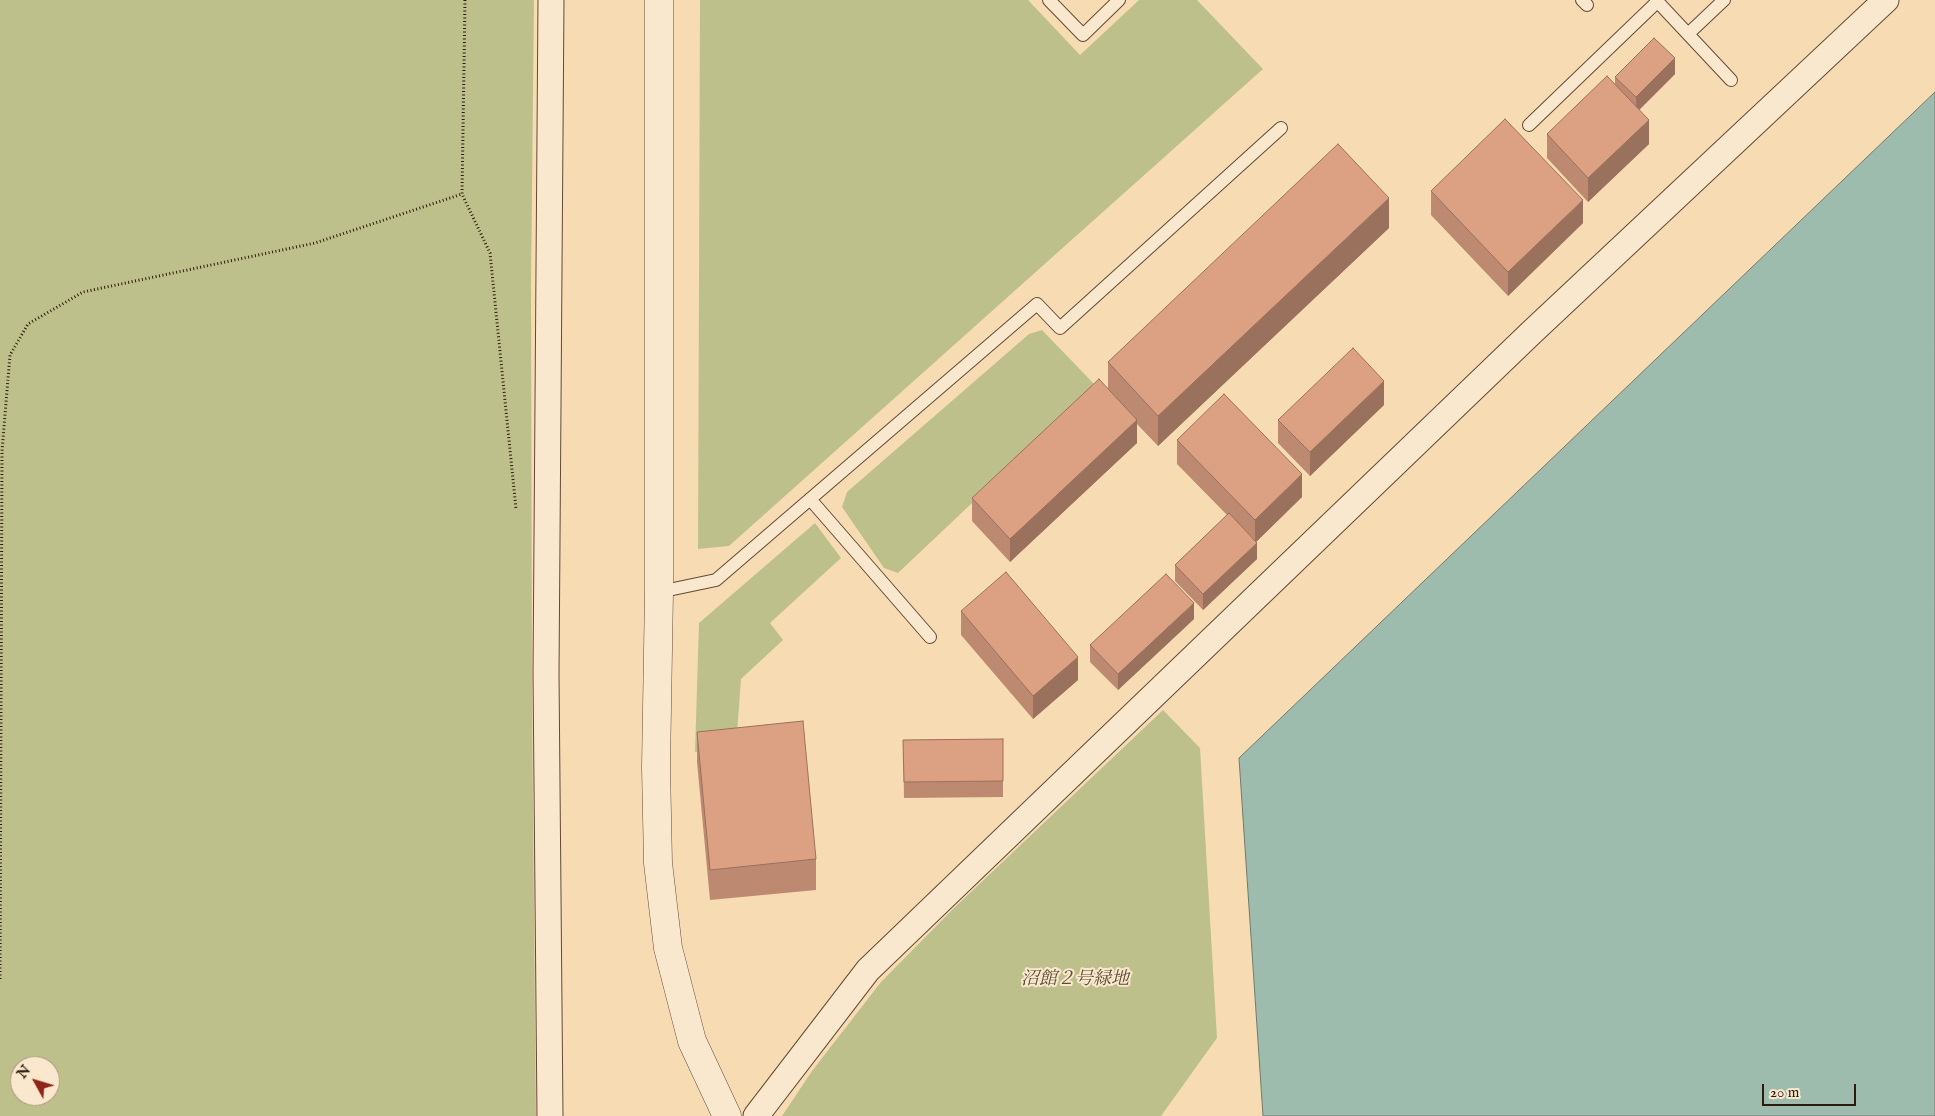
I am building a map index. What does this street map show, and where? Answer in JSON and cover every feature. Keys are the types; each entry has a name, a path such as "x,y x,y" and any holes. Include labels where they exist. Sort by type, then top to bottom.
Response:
{"street":[{"path":"550,1116 546,673 551,0"},
{"path":"659,0 659,592 656,767 658,863 668,948 692,1041 727,1116"},
{"path":"756,1116 868,970 1532,332 1886,0"}],"lane":[{"path":"1049,0 1083,35 1119,0"},
{"path":"1688,34 1724,0"},
{"path":"1528,125 1656,1 1731,80"},
{"path":"659,592 716,580 1037,304 1060,328 1280,128"},
{"path":"810,499 930,637"}],"path":[{"path":"465,0 462,194 490,253 517,519"},
{"path":"0,980 2,451 10,355 28,324 84,292 315,243 462,194"}],"green space":[{"path":"0,0 534,0 531,285 536,1116 0,1116"},
{"path":"700,0 1028,0 1080,55 1139,0 1197,0 1263,69 729,546 698,549"},
{"path":"1042,330 1096,386 898,573 884,568 842,507 847,492 1029,334"},
{"path":"815,523 841,558 770,623 783,640 741,679 736,747 695,752 699,623"},
{"name":"沼館２号緑地","path":"1163,710 1200,748 1217,1038 1161,1116 782,1116 812,1071 881,982 953,909"}],"shaded area":[{"path":"1935,92 1935,1116 1263,1116 1239,758"}],"building":[{"path":"1654,38 1675,58 1636,97 1615,77"},
{"path":"1607,76 1649,120 1588,178 1547,134"},
{"path":"1505,119 1583,200 1508,272 1431,191"},
{"path":"1338,144 1389,198 1158,416 1108,362"},
{"path":"1353,348 1384,381 1310,452 1278,420"},
{"path":"1099,379 1137,420 1010,539 972,498"},
{"path":"1224,394 1302,474 1255,520 1177,440"},
{"path":"1229,513 1257,543 1203,594 1175,565"},
{"path":"1006,572 1078,657 1033,696 961,611"},
{"path":"1166,574 1194,603 1118,674 1090,645"},
{"path":"803,721 816,859 710,870 697,732"},
{"path":"1003,739 1003,781 904,782 903,740"}]}
